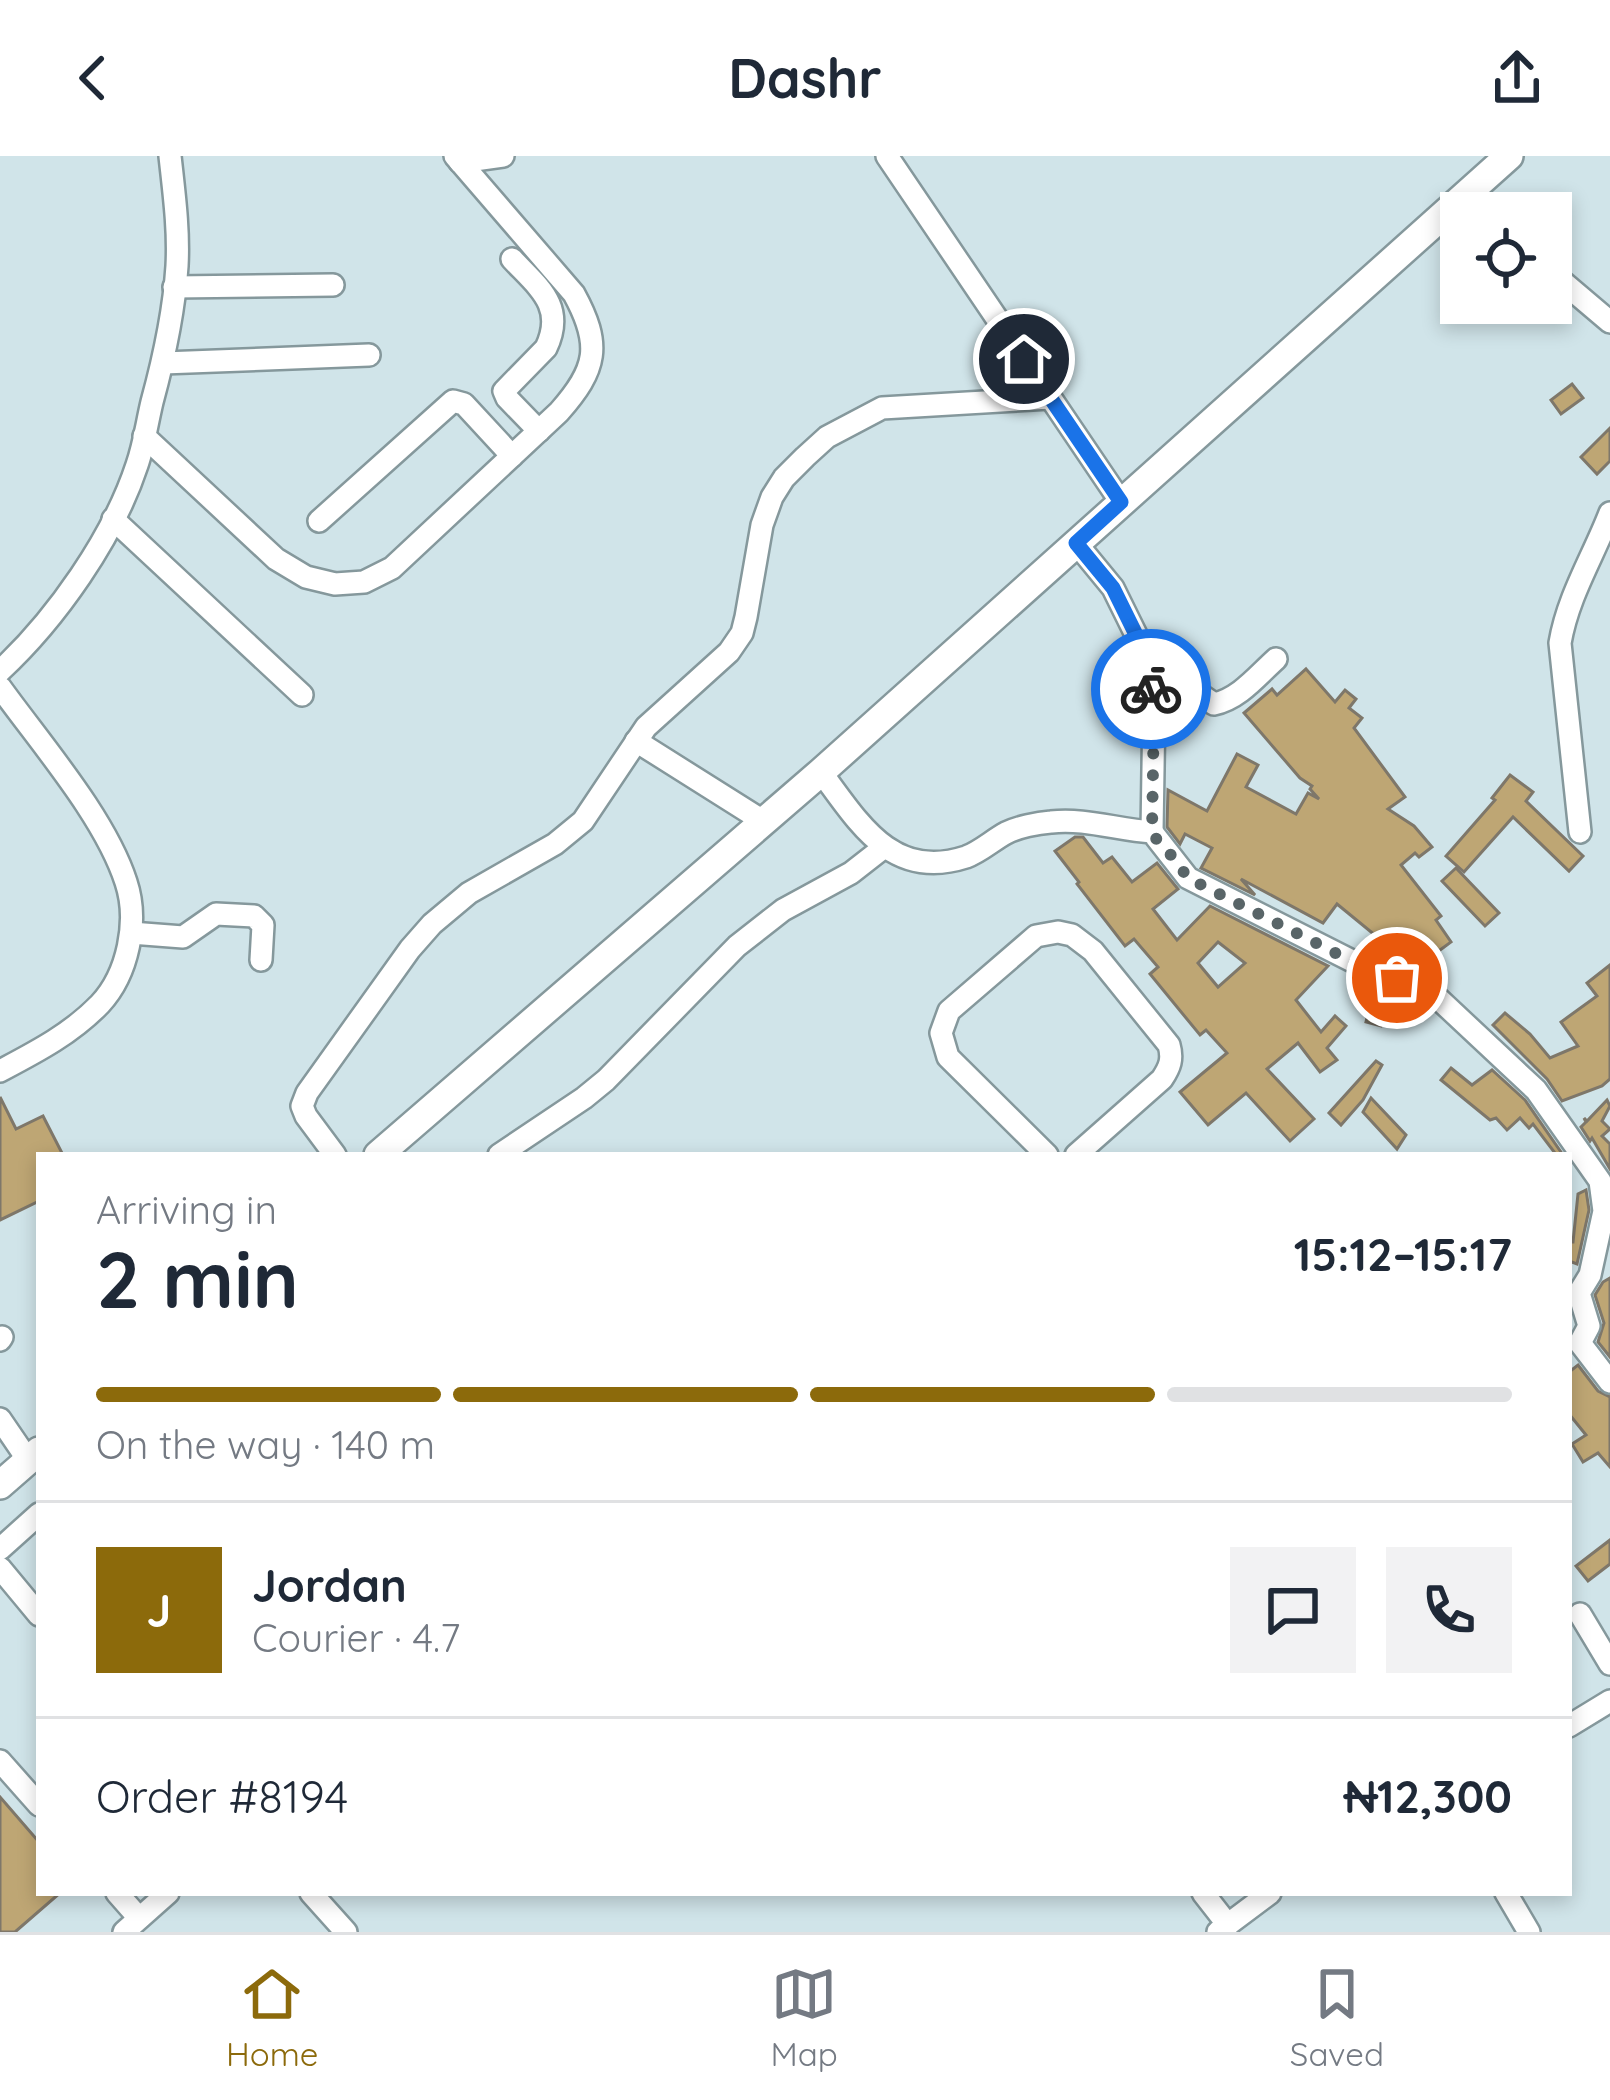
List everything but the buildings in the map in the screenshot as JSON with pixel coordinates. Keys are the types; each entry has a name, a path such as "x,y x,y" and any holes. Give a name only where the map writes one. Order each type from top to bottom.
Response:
{"main road":[{"path":"1483,192 1509,156"},
{"path":"381,1152 820,772 1121,502 1440,233"},
{"path":"0,1485 34,1456"}],"street":[{"path":"0,671 56,610 89,561 136,466 163,363 177,267 170,156"},
{"path":"457,159 503,156"},
{"path":"887,156 1121,502"},
{"path":"144,436 276,560 306,578 335,584 364,582 392,568 539,431 579,388 590,368 592,342 574,294 457,159"},
{"path":"512,259 552,306 546,348 504,391 539,431"},
{"path":"174,287 333,285"},
{"path":"1572,290 1610,322"},
{"path":"163,363 369,355"},
{"path":"333,1152 306,1116 302,1106 308,1093 410,949 448,909 555,844 583,821 662,711 729,652 742,633 762,525 784,478 827,437 881,407 1050,398"},
{"path":"319,521 453,401 464,404 512,456"},
{"path":"1580,832 1560,643 1573,595 1610,513"},
{"path":"113,519 302,695"},
{"path":"1076,543 1113,588 1148,659 1154,706 1152,832 1188,878 1367,969 1427,988 1536,1090 1600,1181 1604,1210 1589,1275 1579,1293 1589,1326 1580,1343 1610,1382"},
{"path":"1148,659 1214,704 1226,701 1276,659"},
{"path":"0,687 102,829 128,886 131,933 124,969 102,1002 62,1038 0,1071"},
{"path":"637,741 763,821"},
{"path":"820,772 883,848 923,864 968,856 1010,830 1052,821 1152,832"},
{"path":"503,1152 606,1080 766,922 851,873 883,848"},
{"path":"131,933 183,937 216,914 254,916 263,925 260,960"},
{"path":"1044,1152 947,1057 941,1033 950,1010 1036,936 1058,932 1072,934 1094,951 1169,1045 1172,1056 1162,1079 1079,1152"},
{"path":"0,1420 34,1456"},
{"path":"0,1549 36,1517"},
{"path":"0,1568 36,1611"},
{"path":"1580,1614 1610,1664"},
{"path":"1572,1724 1610,1701"},
{"path":"0,1761 36,1802"},
{"path":"118,1896 128,1928 165,1896"},
{"path":"313,1896 346,1932"},
{"path":"1205,1896 1223,1928 1266,1896"},
{"path":"1508,1896 1528,1932"}],"way so far":[{"path":"1151,689 1152,832 1188,878 1367,969 1397,978"}],"route":[{"path":"1024,359 1121,502 1076,543 1113,588 1148,659 1151,689"}]}
